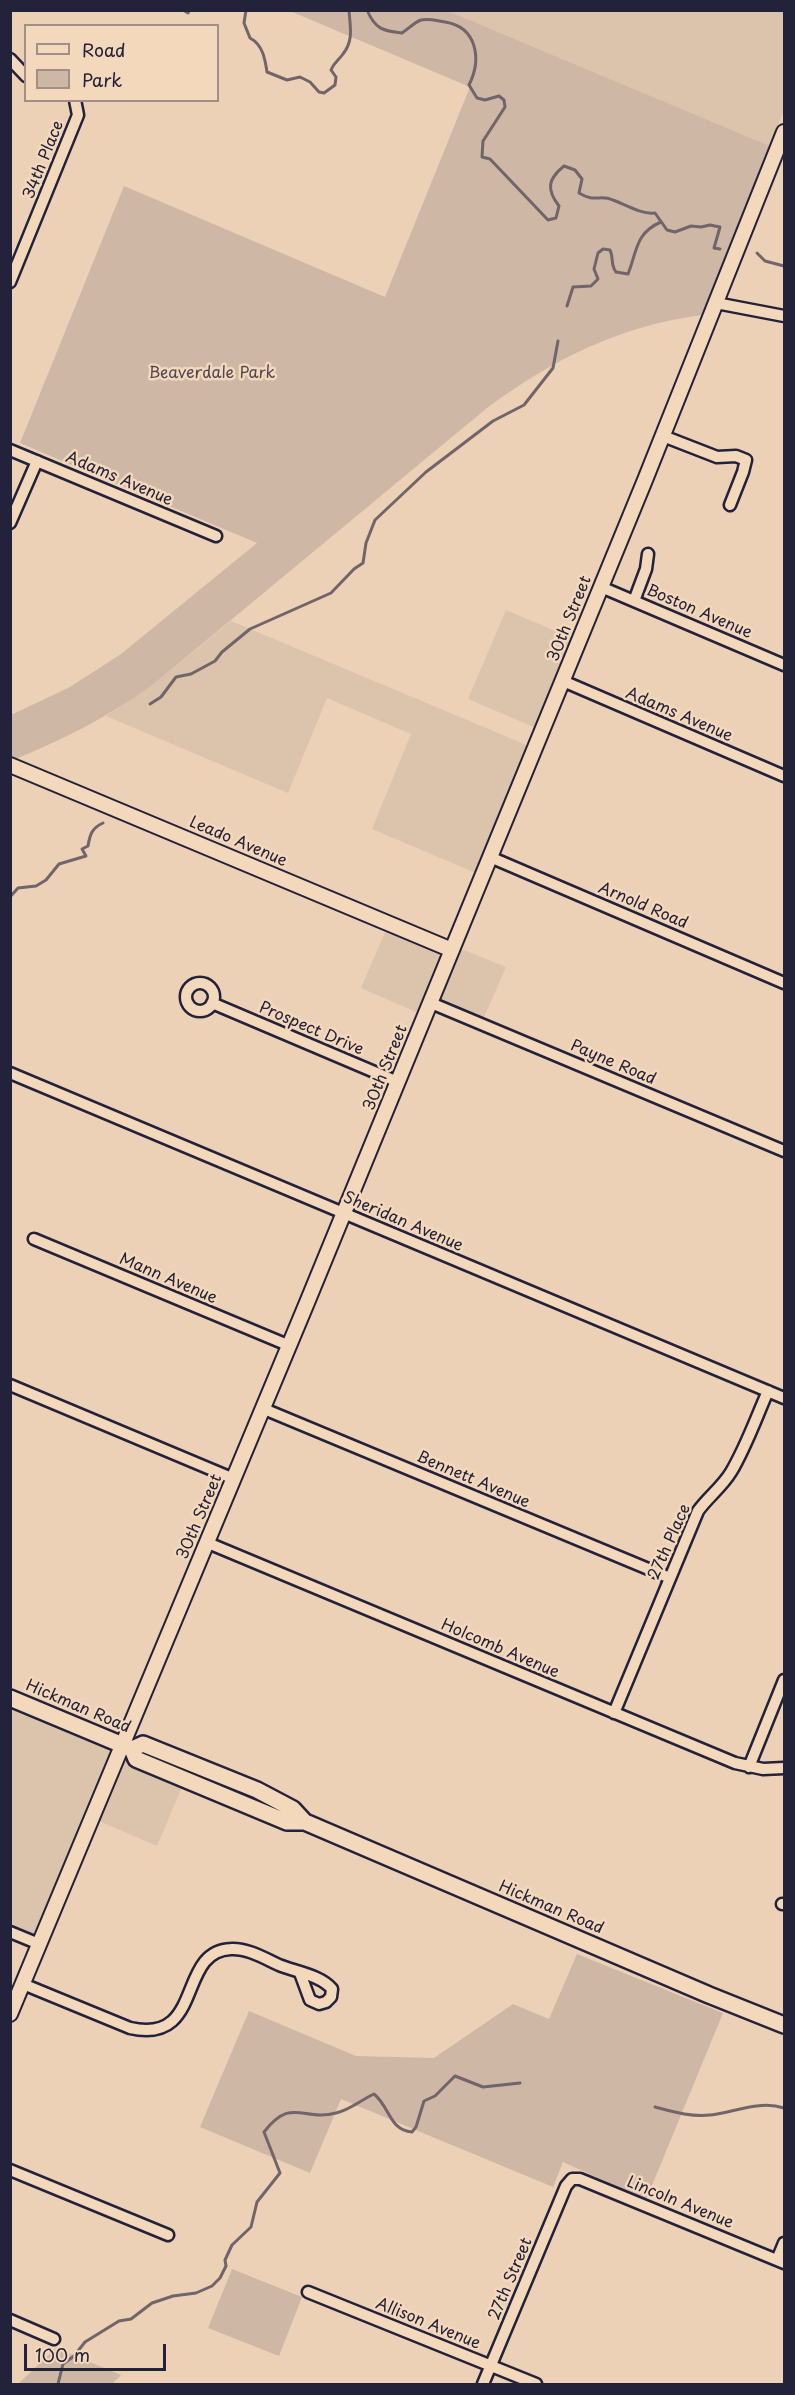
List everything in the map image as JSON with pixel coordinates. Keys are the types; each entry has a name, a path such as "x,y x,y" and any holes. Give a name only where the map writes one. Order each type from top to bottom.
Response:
{"main road":[{"name":"Hickman Road","path":"10,1698 127,1747 143,1744 232,1779 293,1809 305,1822 784,2025"}],"street":[{"path":"10,59 24,74"},
{"name":"34th Place","path":"10,282 78,115 75,102"},
{"name":"30th Street","path":"10,2014 127,1747 185,1592 264,1409 453,950 663,436 784,132"},
{"path":"716,303 784,316"},
{"path":"663,436 717,457 735,456 746,460 729,505"},
{"name":"Adams Avenue","path":"10,450 216,536"},
{"path":"10,524 37,461"},
{"path":"634,601 646,569 648,554"},
{"name":"Boston Avenue","path":"601,587 784,665"},
{"name":"Adams Avenue","path":"563,681 784,776"},
{"name":"Leado Avenue","path":"10,765 453,950"},
{"name":"Arnold Road","path":"490,857 784,983"},
{"name":"Prospect Drive","path":"212,1003 398,1082"},
{"name":"Payne Road","path":"431,1003 784,1151"},
{"name":"Sheridan Avenue","path":"10,1073 784,1398"},
{"name":"Mann Avenue","path":"34,1239 290,1346"},
{"path":"10,1385 234,1479"},
{"name":"27th Place","path":"614,1713 698,1511 731,1472 768,1392"},
{"name":"Bennett Avenue","path":"264,1409 670,1578"},
{"name":"Holcomb Avenue","path":"208,1543 703,1750 749,1767 784,1768"},
{"path":"749,1767 784,1680"},
{"path":"10,1932 39,1944"},
{"path":"23,1984 130,2028 143,2031 165,2027 174,2021 184,2005 200,1968 217,1952 229,1949 243,1950 300,1973"},
{"path":"10,2170 168,2235"},
{"name":"Lincoln Avenue","path":"566,2186 572,2179 580,2179 781,2261"},
{"name":"27th Street","path":"483,2385 566,2186"},
{"path":"781,2261 784,2242"},
{"name":"Allison Avenue","path":"309,2292 536,2385"},
{"path":"10,2320 54,2339"}],"shaded area":[{"path":"448,11 784,11 784,110 770,146"},
{"path":"506,610 579,641 483,876 372,829 411,734 327,698 288,793 106,716 150,687 231,621 529,746 536,728 468,699"},
{"path":"389,923 506,967 481,1024 431,1003 425,1016 361,988"},
{"path":"10,1698 188,1773 157,1846 92,1818 39,1944 11,1932"}],"green space":[{"name":"Beaverdale Park","path":"290,11 448,11 770,146 702,315 644,327 588,347 511,391 487,408 150,687 117,709 82,728 11,761 11,715 70,687 121,654 257,543 20,443 124,186 385,297 470,87"},
{"path":"577,1954 723,2013 646,2200 563,2162 553,2187 341,2099 310,2173 200,2127 249,2011 356,2056 434,2058 513,2004 549,2019"},
{"path":"232,2269 302,2297 279,2356 208,2328"},
{"path":"56,2348 121,2375 112,2384 18,2384"}],"waterway":[{"path":"183,10 188,13 190,10"},
{"path":"246,10 244,23 250,38 258,44 263,53 267,72 287,80 300,77 310,82 319,92 324,93 335,85 336,77 331,70 349,44 349,10"},
{"path":"367,10 380,28 390,31 402,33 419,21 427,19 456,25 464,30 470,37 476,55 469,85 477,98 485,100 499,96 504,100 505,107 483,141 482,157 490,159 548,220 556,218 559,206 552,194 552,180 564,166 575,170 582,179 579,193 589,197 608,198 639,211 655,213 667,230 675,232 691,226 720,227 714,248 720,249"},
{"path":"567,306 573,287 591,286 598,279 594,269 598,253 603,249 610,250 616,272 628,274 642,237 652,226 661,222"},
{"path":"757,253 765,261 784,266"},
{"path":"150,704 161,697 176,677 191,674 215,661 222,652 250,629 331,593 363,563 366,543 375,520 426,472 493,421 524,405 553,368 558,341"},
{"path":"10,897 18,888 36,886 46,880 59,864 86,856 82,849 88,846 94,829 103,823"},
{"path":"58,2384 63,2364 74,2356 85,2342 119,2321 131,2319 152,2303 173,2296 196,2293 212,2286 220,2278 232,2245 251,2227 257,2202 280,2173 264,2132 282,2115 298,2112 315,2115 341,2112 374,2094 394,2123 412,2132 416,2127 424,2101 435,2096 455,2076 483,2087 520,2083"},
{"path":"655,2107 696,2115 719,2114 766,2105 784,2108"}]}
